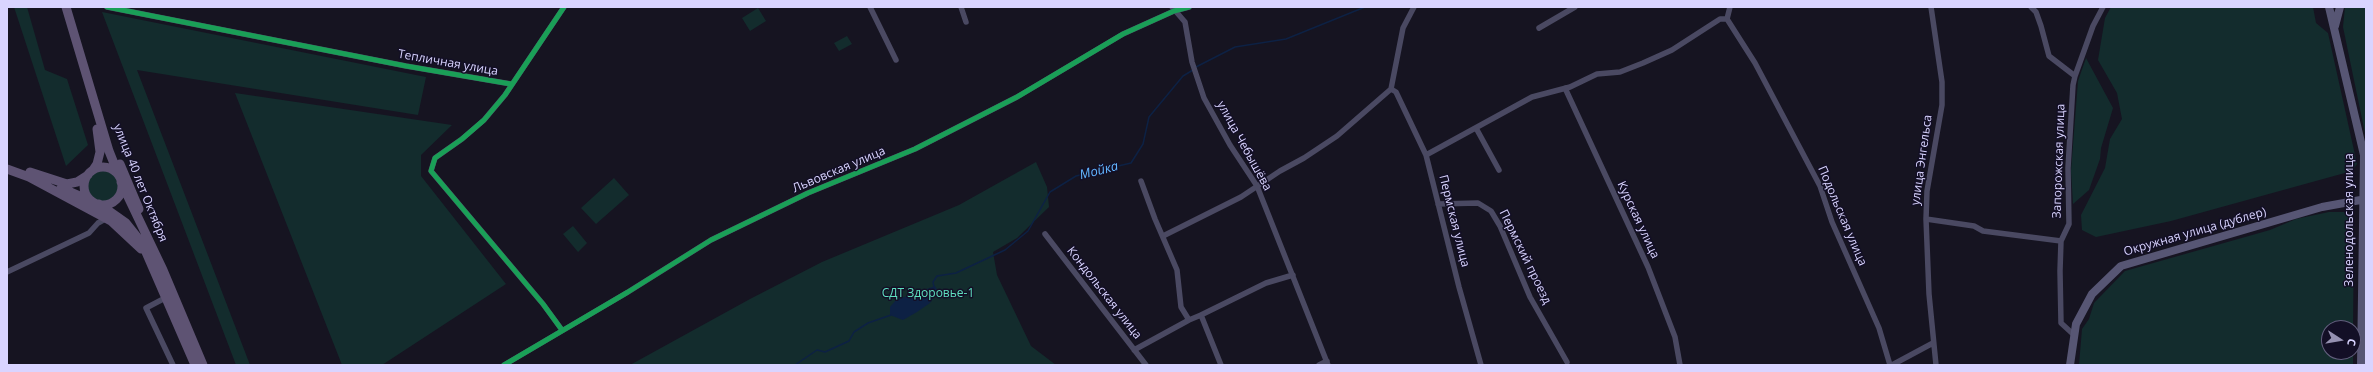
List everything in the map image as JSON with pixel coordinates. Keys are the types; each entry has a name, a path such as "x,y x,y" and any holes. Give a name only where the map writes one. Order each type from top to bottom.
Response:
{"main road":[{"name":"улица 40 лет Октября","path":"60,7 97,127 100,152 97,164 90,173 85,188 87,194 96,203 120,218 135,232 153,257"},
{"name":"улица 40 лет Октября","path":"66,7 101,120 109,151 170,296 203,365"},
{"name":"улица 40 лет Октября","path":"101,120 131,188 162,286 170,296"},
{"name":"улица 40 лет Октября","path":"7,163 67,184 77,182 90,173 105,167 112,169 120,179 121,192 115,200 109,203 96,203"},
{"path":"7,169 96,203"},
{"path":"29,177 73,200 129,236 153,257"},
{"path":"170,296 171,307 195,365"}],"street":[{"name":"Тепличная улица","path":"107,7 413,68 511,84 484,120 462,139 435,158 431,171 562,330"},
{"path":"511,84 564,7"},
{"path":"870,7 896,60"},
{"path":"961,7 966,22"},
{"name":"Львовская улица","path":"504,365 628,292 711,240 808,193 940,137 1017,97 1123,34 1173,9 1189,7"},
{"path":"1163,236 1241,197 1337,136 1391,89 1403,28 1414,7"},
{"path":"1539,28 1575,7"},
{"path":"1426,155 1532,97 1565,88 1590,76 1620,72 1672,50 1720,19 1727,19 1730,7"},
{"name":"улица Энгельса","path":"1931,7 1942,82 1942,105 1927,192 1926,218 1933,343 1936,365"},
{"path":"2031,7 2036,12 2049,56 2075,76"},
{"name":"Запорожская улица","path":"2061,241 2068,224 2068,168 2073,85 2093,26 2103,7"},
{"name":"Зеленодольская улица","path":"2329,7 2364,155 2361,365"},
{"path":"2335,29 2340,7"},
{"name":"улица Чебышёва","path":"1173,9 1179,13 1185,22 1192,62 1208,105 1243,166 1257,186 1327,363"},
{"name":"Подольская улица","path":"1727,19 1756,63 1820,186 1832,222 1879,328 1891,365 1933,343"},
{"name":"Курская улица","path":"1565,88 1648,268 1675,337 1680,365"},
{"name":"Пермская улица","path":"1391,89 1396,92 1426,155 1481,365"},
{"path":"1476,128 1499,170"},
{"path":"1141,181 1177,270 1182,307 1189,320"},
{"name":"Окружная улица (дублер)","path":"2070,365 2073,334 2076,324 2092,294 2121,266 2322,208 2364,199"},
{"path":"7,272 89,233 101,219 96,203"},
{"name":"Пермский проезд","path":"1438,204 1478,203 1491,211 1500,226 1530,297 1567,362"},
{"path":"1926,218 1974,226 1983,231 2061,241 2061,323 2073,334"},
{"name":"Кондольская улица","path":"1045,234 1146,365"},
{"path":"1134,350 1189,320 1266,282 1293,275"},
{"path":"152,305 159,298 162,286"},
{"path":"170,296 146,308 173,365"},
{"path":"152,305 171,307"},
{"path":"1201,315 1221,365"},
{"path":"1319,365 1327,363"}],"green space":[{"path":"14,7 27,7 45,70 67,79 88,145 66,166"},
{"path":"2111,7 2313,7 2316,23 2328,33 2357,164 2352,171 2171,221 2096,237 2082,230 2081,215 2105,168 2110,139 2122,119 2117,93 2098,60 2105,18"},
{"path":"2345,7 2366,7 2366,138 2343,27"},
{"path":"758,8 766,21 750,31 742,18"},
{"path":"102,12 426,77 418,115 137,70 250,365 236,365"},
{"path":"847,36 852,44 839,51 834,43"},
{"path":"2086,58 2113,108 2101,148 2100,159 2089,190 2073,204 2071,171 2078,81"},
{"path":"235,93 452,125 421,155 421,176 506,284 382,365 342,365"},
{"name":"СДТ Здоровье-1","path":"1036,162 1047,187 1049,207 1017,238 993,252 997,275 1031,346 1056,365 630,365 750,299 822,262 959,205"},
{"path":"103,170 112,173 116,177 119,186 116,195 112,199 103,202 94,199 90,195 87,186 90,177 94,173"},
{"path":"614,178 629,195 596,224 581,208"},
{"path":"2329,212 2344,212 2354,218 2353,320 2321,320 2321,360 2353,360 2353,365 2079,365 2082,329 2089,319 2094,303 2125,271 2270,230 2296,219"},
{"path":"573,226 587,243 578,252 563,234"}],"water":[{"path":"935,286 938,291 930,303 917,312 903,320 890,315 890,307 896,300"}],"waterway":[{"name":"Мойка","path":"1196,67 1235,47 1286,39 1365,7"},
{"name":"Мойка","path":"934,287 933,282 937,276 956,273 1005,250 1028,231 1050,192 1076,176 1131,163 1143,144 1149,117 1183,76 1193,70"},
{"name":"Мойка","path":"795,365 817,350 825,352 849,341 854,332 868,323 891,315"}],"cycle path":[{"path":"107,7 406,66 511,84"},
{"path":"562,330 543,304 431,171 435,158 462,139 484,120 505,95 564,7"},
{"path":"504,365 628,292 711,240 808,193 915,149 1017,97 1123,34 1174,11 1189,7"}]}
